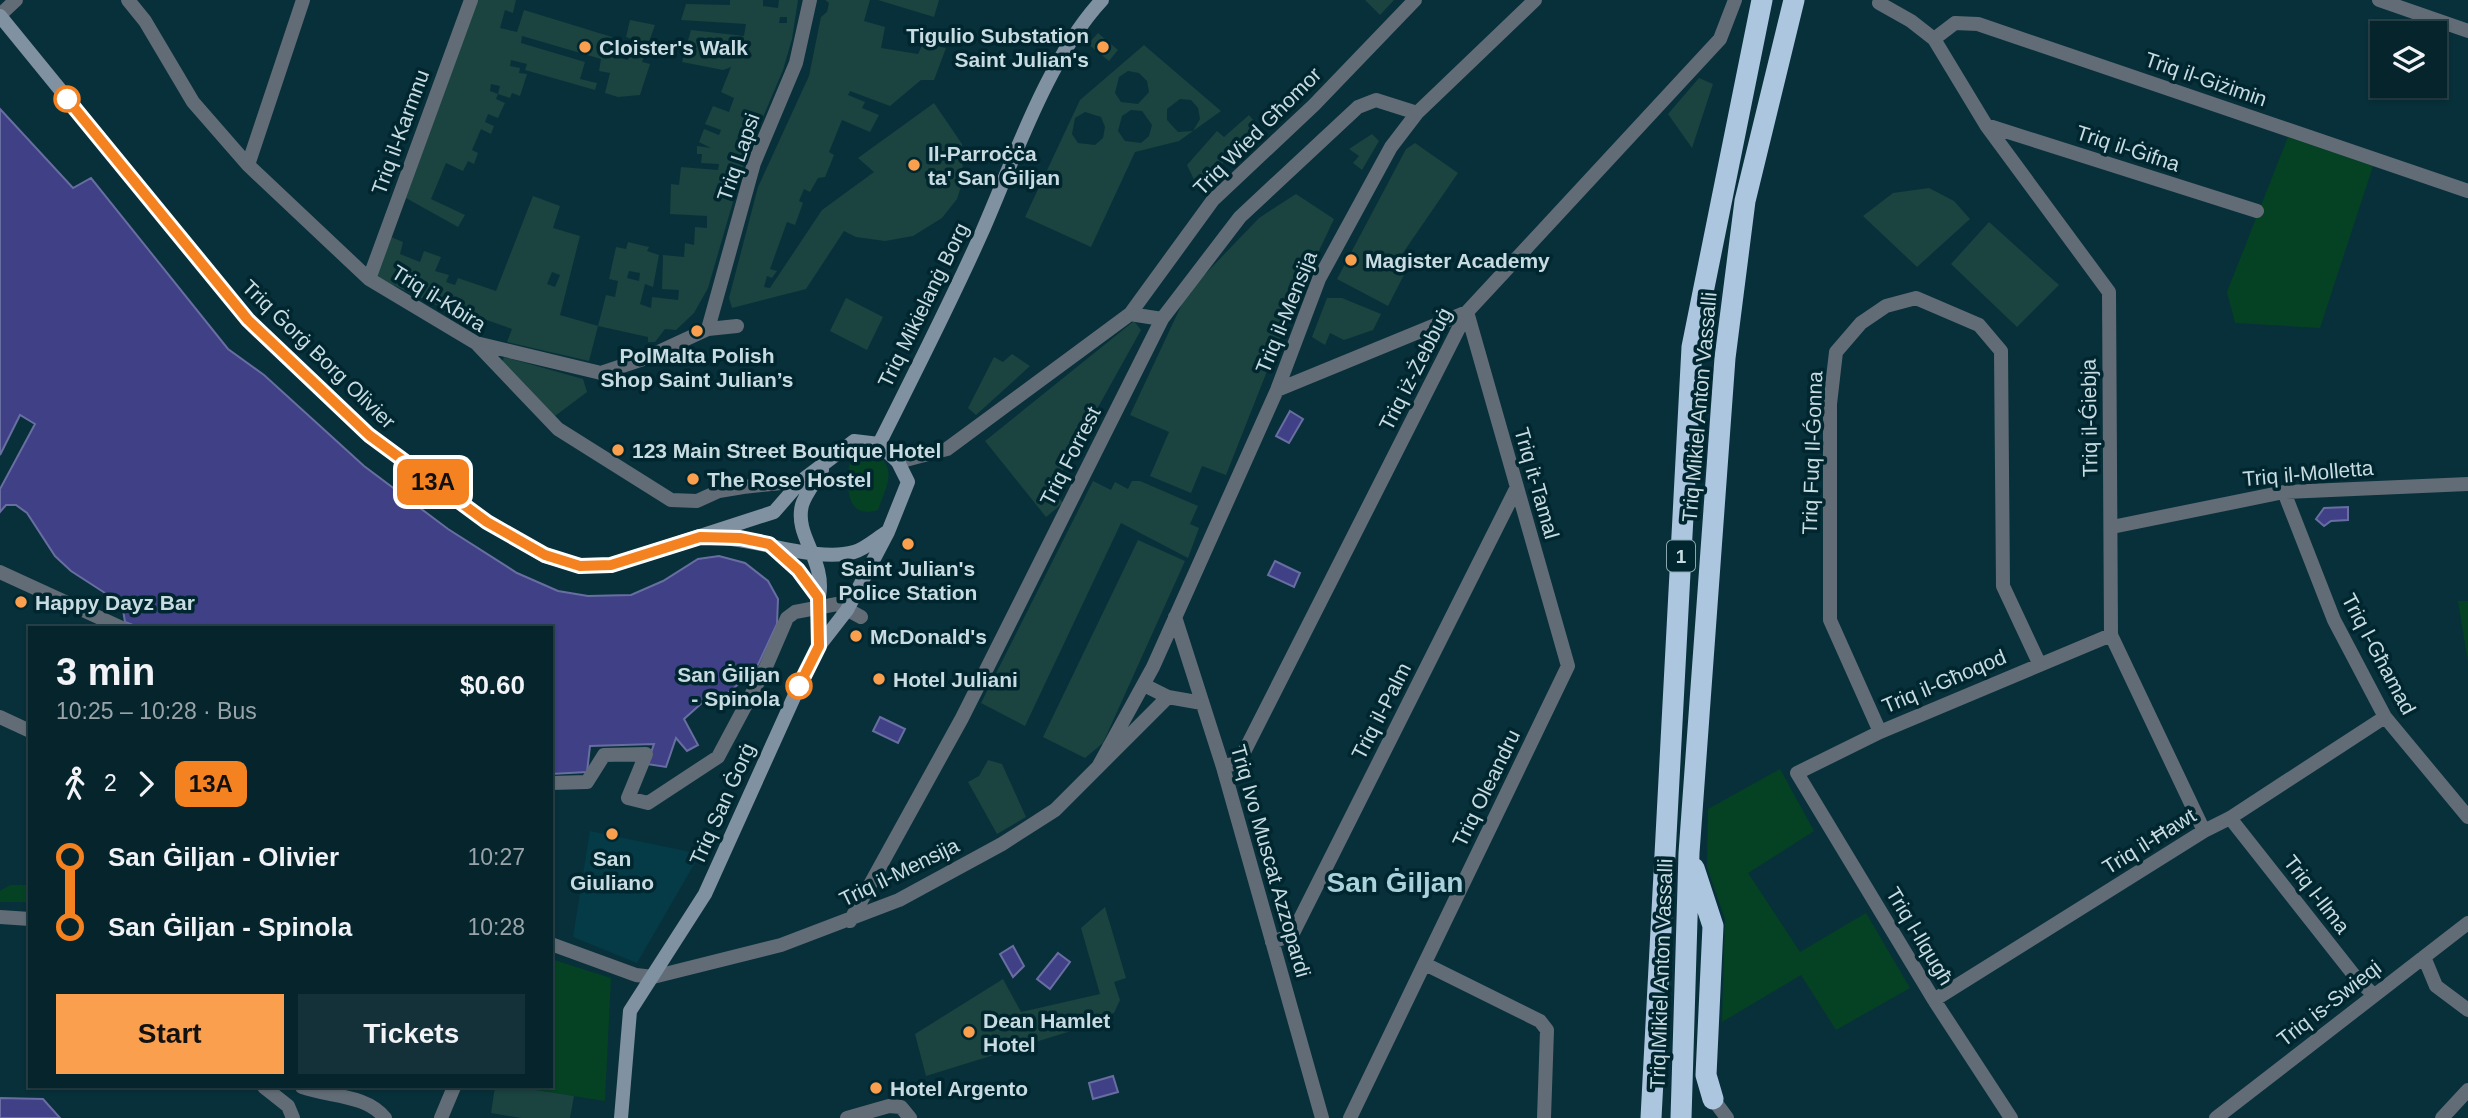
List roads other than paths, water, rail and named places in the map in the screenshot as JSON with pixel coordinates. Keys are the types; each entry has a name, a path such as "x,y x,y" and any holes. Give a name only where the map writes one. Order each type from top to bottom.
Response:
{"highway":[{"name":"Triq Mikiel Anton Vassalli","path":"1651,1118 1692,347 1762,0"},
{"name":"Triq Mikiel Anton Vassalli","path":"1681,1118 1689,853 1725,358 1745,201 1794,0"},
{"path":"1689,853 1713,926 1706,1075 1713,1099"}],"main road":[{"name":"Triq Mikielanġ Borg","path":"879,444 958,285 1037,108 1080,23 1101,0"},
{"name":"Triq Ġorġ Borg Olivier","path":"0,16 248,320 369,435 487,522 545,555 580,566 611,565 700,537"},
{"path":"700,537 774,512 801,481 855,442 879,444 898,462"},
{"name":"Triq San Ġorġ","path":"621,1118 630,1011 705,894 819,646 854,613 908,482 898,462"},
{"path":"819,646 822,579 815,555 803,534 802,505 824,466"},
{"path":"700,537 740,538 815,555 855,552 888,532"},
{"path":"769,544 798,570 819,602"}],"street":[{"path":"0,16 16,0"},
{"name":"Triq il-Kbira","path":"128,0 145,21 193,102 247,165 369,279 476,343 558,429 670,500 697,501 719,491 801,481"},
{"path":"247,165 303,0"},
{"name":"Triq il-Karmnu","path":"369,279 471,0"},
{"name":"Triq Lapsi","path":"708,329 754,163 796,63 810,0"},
{"name":"Triq Wied Għomor","path":"898,462 947,449 1130,314 1213,200 1314,105 1416,0"},
{"name":"Triq iż-Żebbuġ","path":"1223,767 1239,762 1467,312 1720,39 1735,0"},
{"path":"2379,0 2468,31"},
{"name":"Triq il-Mensija","path":"1098,767 1144,685 1278,390 1319,279 1391,147 1416,113 1529,2"},
{"path":"1879,4 1911,21 1934,39"},
{"name":"Triq il-Giżimin","path":"1934,39 1955,23 1978,24 2468,191"},
{"name":"Triq il-Ǵiebja","path":"1934,39 1986,125 2109,292 2111,635 2204,831"},
{"name":"Triq Forrest","path":"850,921 962,718 1162,318 1240,217 1358,107 1376,100 1416,113"},
{"name":"Triq il-Ġifna","path":"1986,125 2257,211"},
{"name":"Triq Fuq Il-Ǵonna","path":"1880,732 1830,620 1830,404 1836,352 1861,323 1886,306 1916,298 1979,325 2001,351 2003,586 2039,663"},
{"path":"1278,390 1467,312"},
{"name":"Triq it-Tamal","path":"1467,312 1568,666"},
{"path":"1130,314 1162,318"},
{"path":"476,343 601,373 643,359 708,329 737,326"},
{"name":"Triq il-Molletta","path":"2112,527 2284,492 2468,484"},
{"name":"Triq il-Palm","path":"1272,942 1292,935 1517,487"},
{"name":"Triq l-Għamad","path":"2284,492 2334,620 2385,717 2468,817"},
{"path":"0,572 118,626"},
{"path":"553,783 587,782 604,755 646,754 628,798 648,803 689,779 718,757 765,669 787,618 819,602 837,604 854,613"},
{"name":"Triq Ivo Muscat Azzopardi","path":"1175,617 1223,767 1322,1118"},
{"name":"Triq il-Għoqod","path":"1797,773 1880,732 2111,635"},
{"name":"Triq Oleandru","path":"1350,1118 1568,666"},
{"path":"1144,685 1168,697 1202,703"},
{"name":"Triq il-Mensija","path":"653,977 782,945 900,900 1002,844 1055,810 1168,697"},
{"path":"0,717 28,730"},
{"name":"Triq il-Ħawt","path":"1934,1000 2204,831 2230,818 2385,717"},
{"name":"Triq l-Ilqugħ","path":"1797,773 1934,1000 2011,1118"},
{"name":"Triq l-Ilma","path":"2230,818 2357,979 2374,995"},
{"path":"0,917 28,919"},
{"name":"Triq is-Swieqi","path":"2216,1118 2468,923"},
{"path":"553,945 636,975 653,977"},
{"path":"2424,957 2436,986 2468,1010"},
{"path":"1425,964 1540,1021 1546,1030 1544,1118"},
{"path":"265,1088 288,1106 293,1118"},
{"path":"306,1088 358,1100 378,1108 385,1118"},
{"path":"441,1118 454,1088"},
{"path":"2442,1118 2468,1090"},
{"path":"1713,1099 1727,1118"},
{"path":"847,1118 889,1106 901,1107 910,1118"}],"place":[{"name":"Cloister's Walk","path":"585,47"},
{"name":"Tigulio Substation Saint Julian's","path":"1103,47"},
{"name":"Il-Parroċċa ta' San Ġiljan","path":"914,165"},
{"name":"Magister Academy","path":"1351,260"},
{"name":"PolMalta Polish Shop Saint Julian’s","path":"697,331"},
{"name":"123 Main Street Boutique Hotel","path":"618,450"},
{"name":"The Rose Hostel","path":"693,479"},
{"name":"Saint Julian's Police Station","path":"908,544"},
{"name":"Happy Dayz Bar","path":"21,602"},
{"name":"McDonald's","path":"856,636"},
{"name":"Hotel Juliani","path":"879,679"},
{"name":"San Ġiljan - Spinola","path":"799,686"},
{"name":"San Giuliano","path":"612,834"},
{"name":"Dean Hamlet Hotel","path":"969,1032"},
{"name":"Hotel Argento","path":"876,1088"}],"district":[{"name":"San Ġiljan","path":"1395,882"}]}
